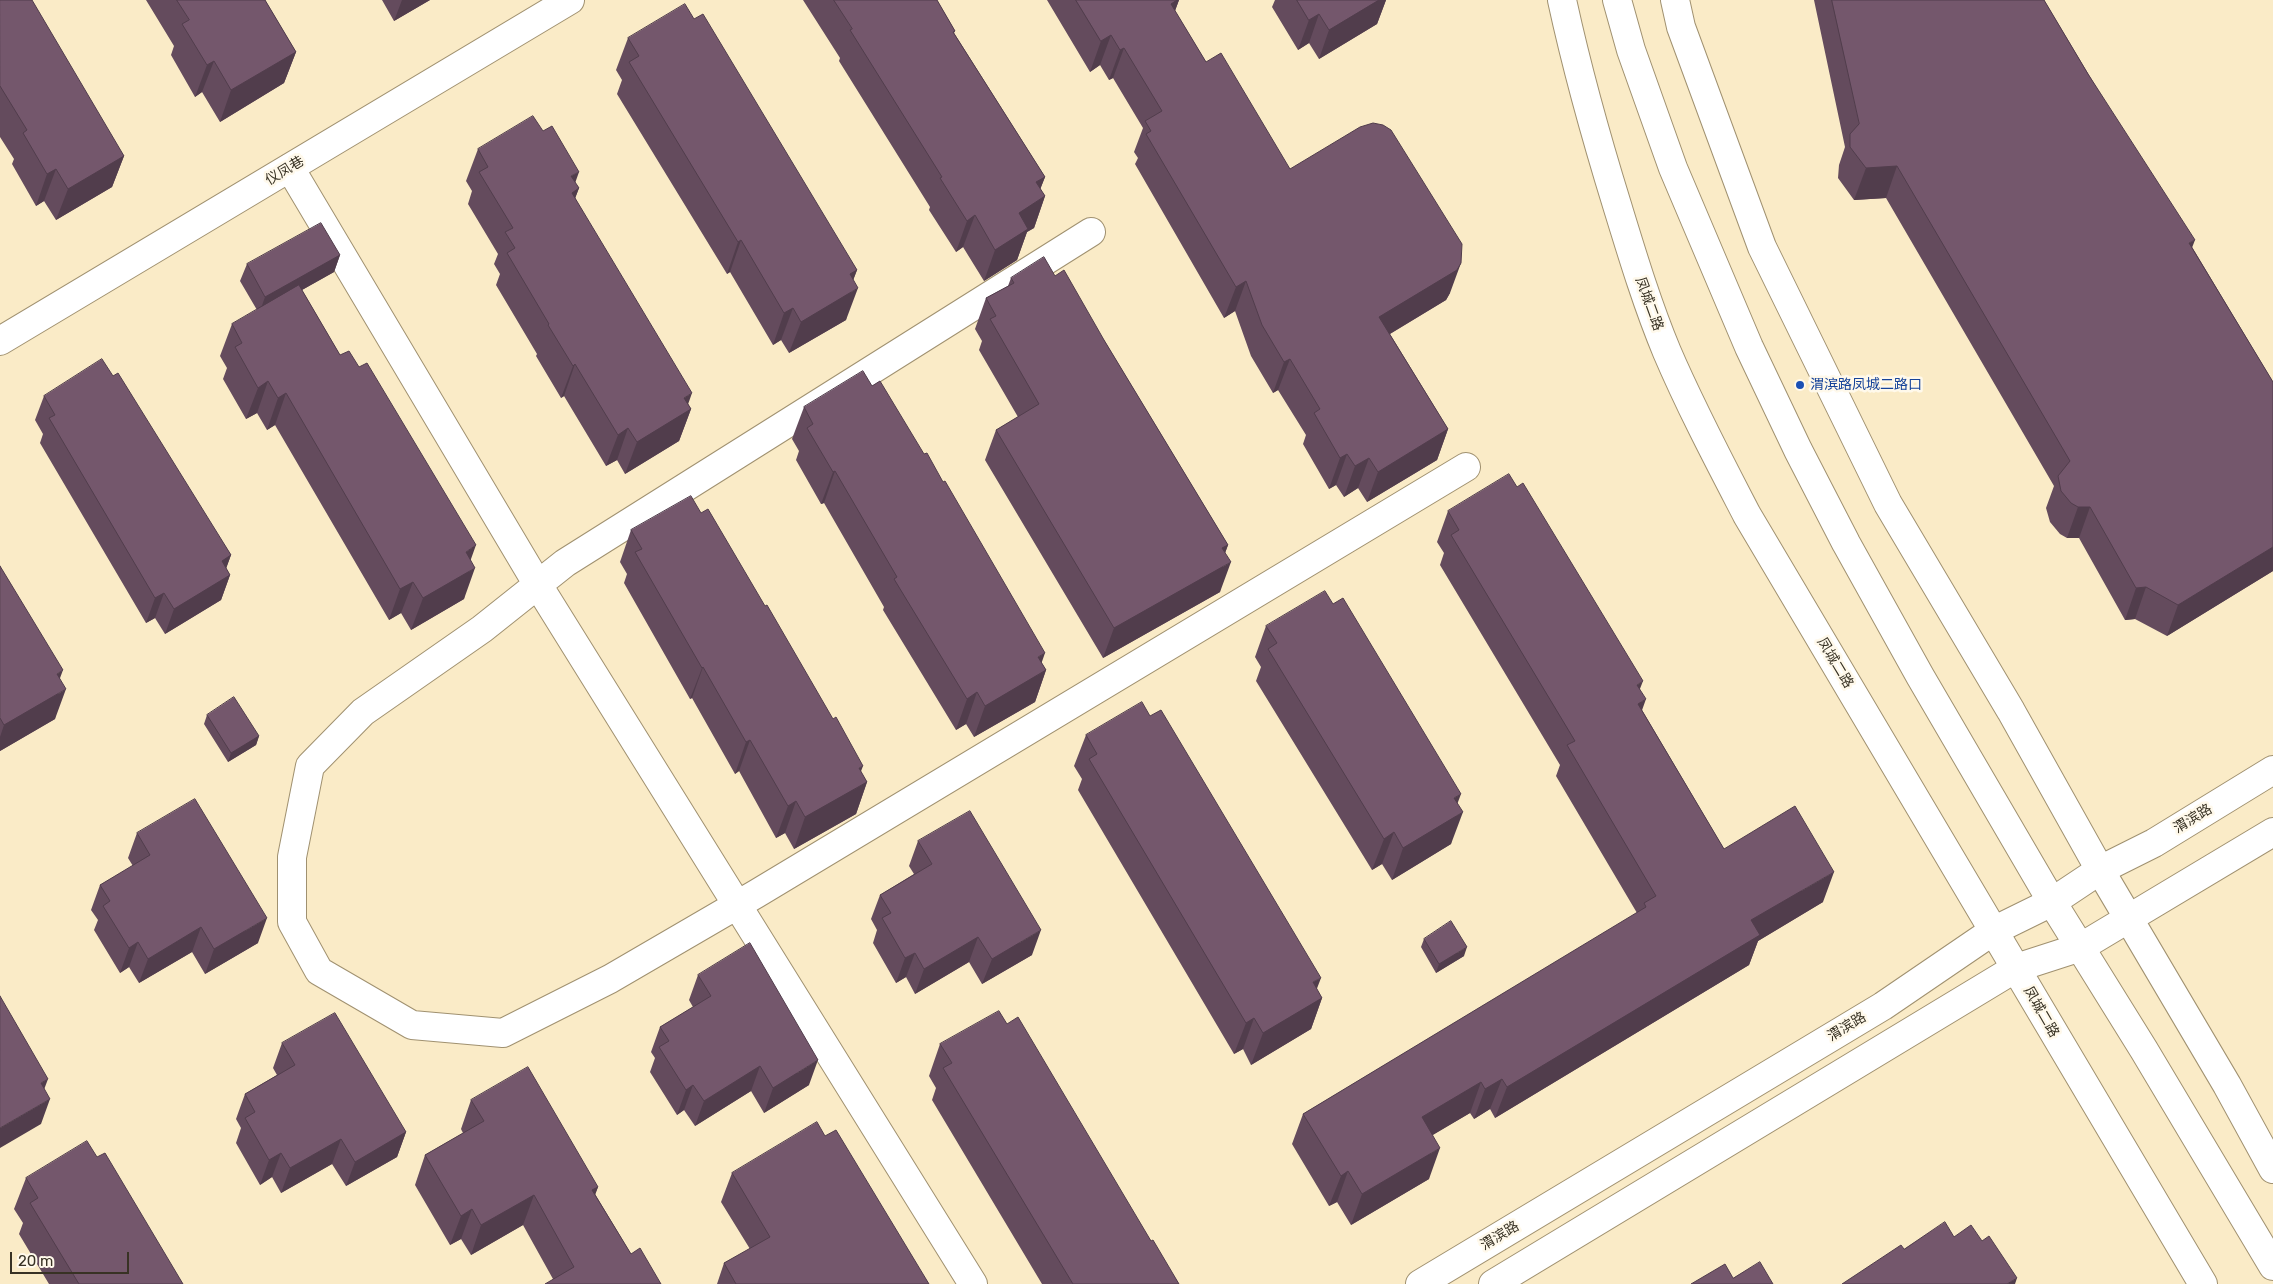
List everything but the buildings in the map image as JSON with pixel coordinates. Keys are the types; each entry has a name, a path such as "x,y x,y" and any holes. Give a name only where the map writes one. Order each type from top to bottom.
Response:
{"street":[{"name":"仪凤巷","path":"0,341 570,0"},
{"name":"凤城二路","path":"1562,0 1572,46 1598,140 1639,278 1667,351 1703,431 1747,515 2203,1284"},
{"path":"1617,0 1631,50 1673,168 1749,348 1846,543 1920,676 2052,902 2273,1266"},
{"path":"1675,0 1681,27 1762,247 1888,504 2011,711 2100,870 2227,1085 2273,1169"},
{"path":"290,168 538,585 973,1284"},
{"path":"1091,232 565,563 482,629 363,712 310,766 292,857 292,922 319,971 412,1025 503,1034 610,979 738,904 1466,467"},
{"name":"渭滨路","path":"1420,1284 1883,1006 1993,931 2052,902 2100,870 2154,843 2273,770"},
{"path":"1494,1284 2016,968 2081,947 2129,920 2273,832"}],"place":[{"name":"渭滨路凤城二路口","path":"1800,385"}]}
